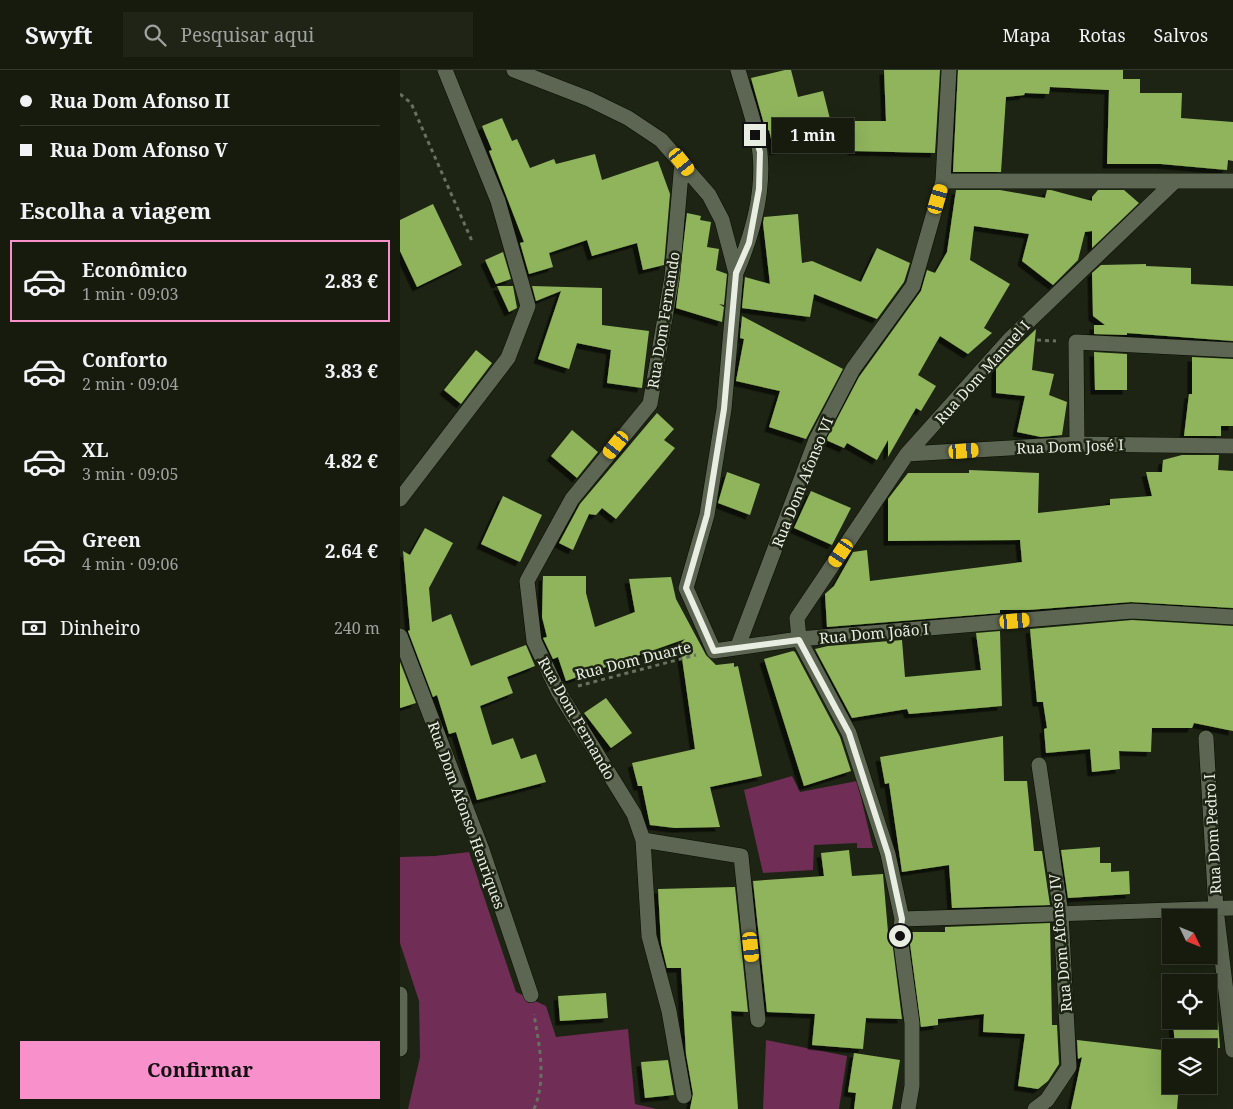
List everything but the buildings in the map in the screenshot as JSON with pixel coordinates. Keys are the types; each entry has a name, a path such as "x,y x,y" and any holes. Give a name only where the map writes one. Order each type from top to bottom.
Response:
{"street":[{"path":"400,500 508,358 528,306 498,201 444,70"},
{"path":"514,70 589,99 628,118 661,140 709,195 722,220 736,273"},
{"path":"714,651 686,588 707,515 724,409 736,273 749,243 759,189 760,152 738,70"},
{"name":"Rua Dom Afonso VI","path":"738,646 816,440 853,369 913,286 943,181 949,70"},
{"name":"Rua Dom Fernando","path":"682,162 672,277 650,404 572,499 527,582 534,641 558,691 634,814 643,840 649,936 670,1012 684,1096"},
{"name":"Rua Dom Manuel I","path":"799,640 796,618 907,454 1010,338 1174,180"},
{"path":"943,181 1233,181"},
{"path":"1077,444 1076,342 1233,350"},
{"name":"Rua Dom José I","path":"907,454 1077,444 1233,446"},
{"name":"Rua Dom João I","path":"714,651 738,646 799,640 1132,611 1233,617"},
{"name":"Rua Dom Afonso Henriques","path":"400,636 482,850 531,995"},
{"path":"799,640 849,733 888,854 902,919 900,936 912,1024 912,1086 908,1109"},
{"name":"Rua Dom Pedro I","path":"1206,738 1216,909"},
{"name":"Rua Dom Afonso IV","path":"1035,1109 1047,1100 1069,1067 1061,914 1039,765"},
{"path":"643,840 742,856 758,1020"},
{"path":"1216,909 1233,908"},
{"path":"902,919 1162,911"},
{"name":"Rua Dom Pedro I","path":"1218,927 1232,1050"},
{"path":"400,994 400,1049"}],"path":[{"path":"400,94 411,103 472,241"},
{"path":"1010,338 1076,342"},
{"name":"Rua Dom Duarte","path":"558,691 714,651"},
{"path":"531,995 542,1064 538,1100 534,1109"}],"shaded area":[{"path":"792,776 800,792 857,781 873,848 857,848 857,843 814,845 813,870 763,873 744,790"},
{"path":"469,852 516,992 546,1006 556,1037 628,1029 635,1104 657,1109 408,1109 420,1057 419,1001 400,943 400,857 435,856"},
{"path":"766,1040 847,1056 839,1109 763,1109"}],"route":[{"path":"755,135 760,152 759,189 749,243 736,273 724,409 707,515 686,588 714,651 738,646 799,640 849,733 888,854 902,919 900,936"}]}
